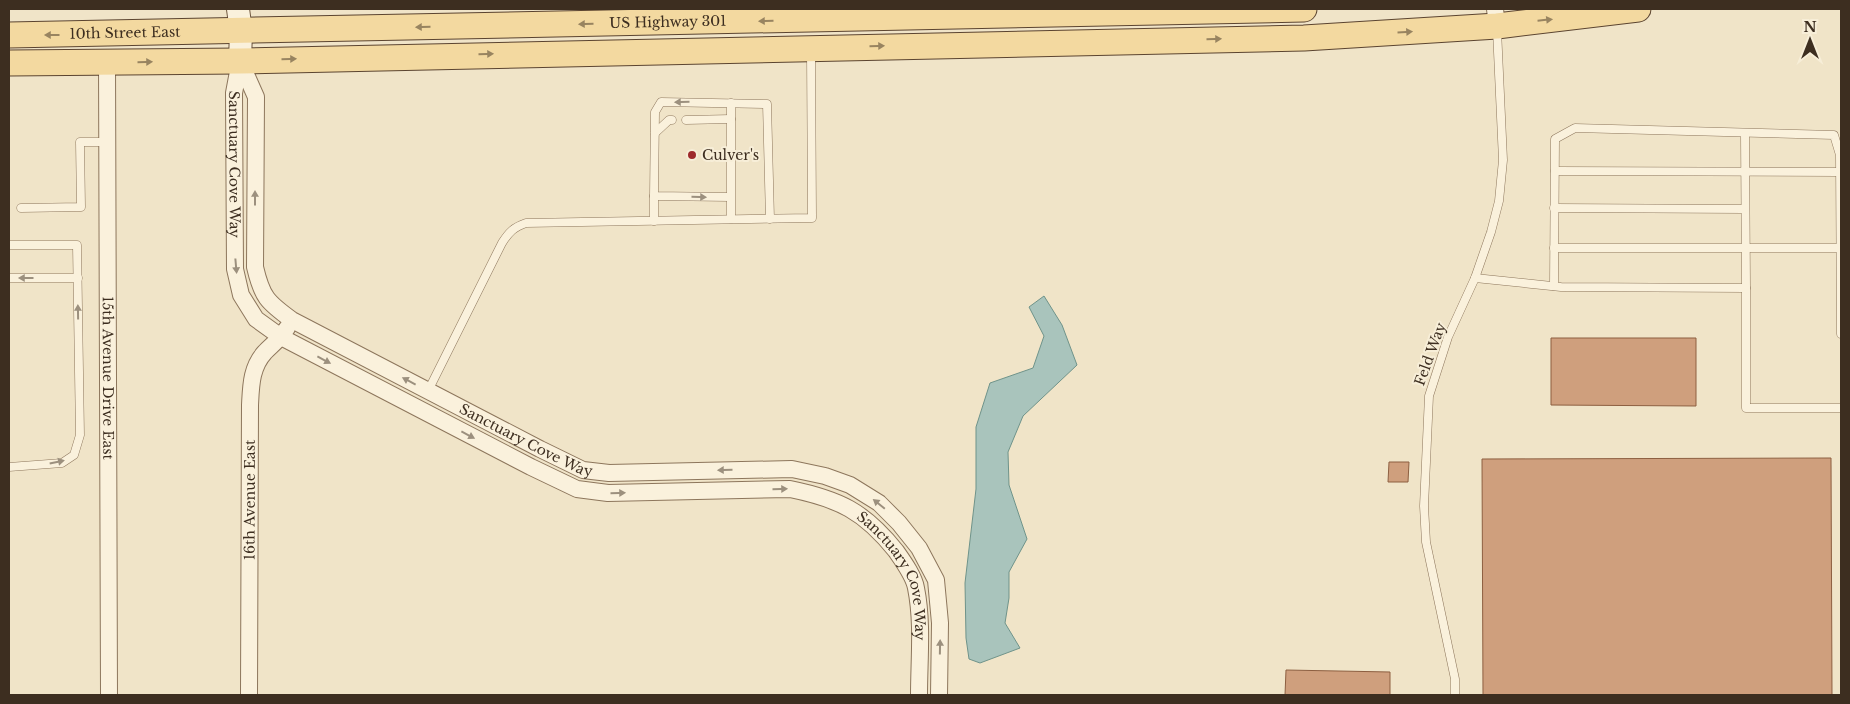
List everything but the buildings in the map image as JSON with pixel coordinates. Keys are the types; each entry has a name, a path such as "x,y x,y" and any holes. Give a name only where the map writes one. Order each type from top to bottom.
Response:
{"main road":[{"name":"US Highway 301","path":"239,20 525,21 821,14 958,16 1304,9"},
{"path":"711,50 1304,38 1389,34 1496,17 1638,9"},
{"path":"1047,42 1127,27 1194,25 1207,22 1218,10"},
{"path":"711,50 808,30 821,14"},
{"path":"810,48 829,36 852,30 940,27 958,16"},
{"name":"10th Street East","path":"9,35 239,20"},
{"name":"10th Street East","path":"9,63 711,50"}],"street":[{"path":"239,20 240,60"},
{"name":"Sanctuary Cove Way","path":"240,60 256,97 255,267 260,288 271,305 292,320 583,470 609,473 792,469 825,476 850,485 879,503 899,523 914,542 936,580 940,624 939,695"},
{"name":"Sanctuary Cove Way","path":"240,60 234,93 235,269 241,295 256,319 281,337 577,489 608,493 790,489 819,495 841,504 866,519 884,536 902,560 916,586 920,624 919,695"},
{"name":"15th Avenue Drive East","path":"106,62 109,695"},
{"name":"16th Avenue East","path":"249,695 250,416 252,375 263,354 281,337 292,320"}],"lane":[{"name":"Feld Way","path":"1455,695 1455,679 1426,542 1424,506 1428,396 1448,337 1475,278 1499,201 1503,160 1496,17"},
{"path":"428,391 509,232 517,226 526,223 812,218 810,48"},
{"path":"654,221 655,112 661,102 767,104 770,219"},
{"path":"731,103 731,219"},
{"path":"686,120 731,119"},
{"path":"655,133 669,120 672,120"},
{"path":"1554,286 1555,139 1575,128 1834,135 1840,155 1841,334"},
{"path":"1745,134 1746,408 1841,408"},
{"path":"21,208 81,207 80,142 106,142"},
{"path":"1555,171 1840,172"},
{"path":"654,196 730,197"},
{"path":"1554,208 1745,209"},
{"path":"9,245 77,245 80,435 74,455 62,463 9,466"},
{"path":"1554,248 1841,248"},
{"path":"9,278 78,278"},
{"path":"1475,278 1554,286 1746,288"}],"water":[{"path":"1044,296 1062,325 1077,365 1023,416 1008,452 1009,485 1027,539 1009,572 1009,598 1005,623 1020,648 980,663 969,659 966,638 965,583 976,489 976,427 990,383 1033,368 1044,336 1029,307"}],"place":[{"name":"Culver's","path":"692,155"}]}
